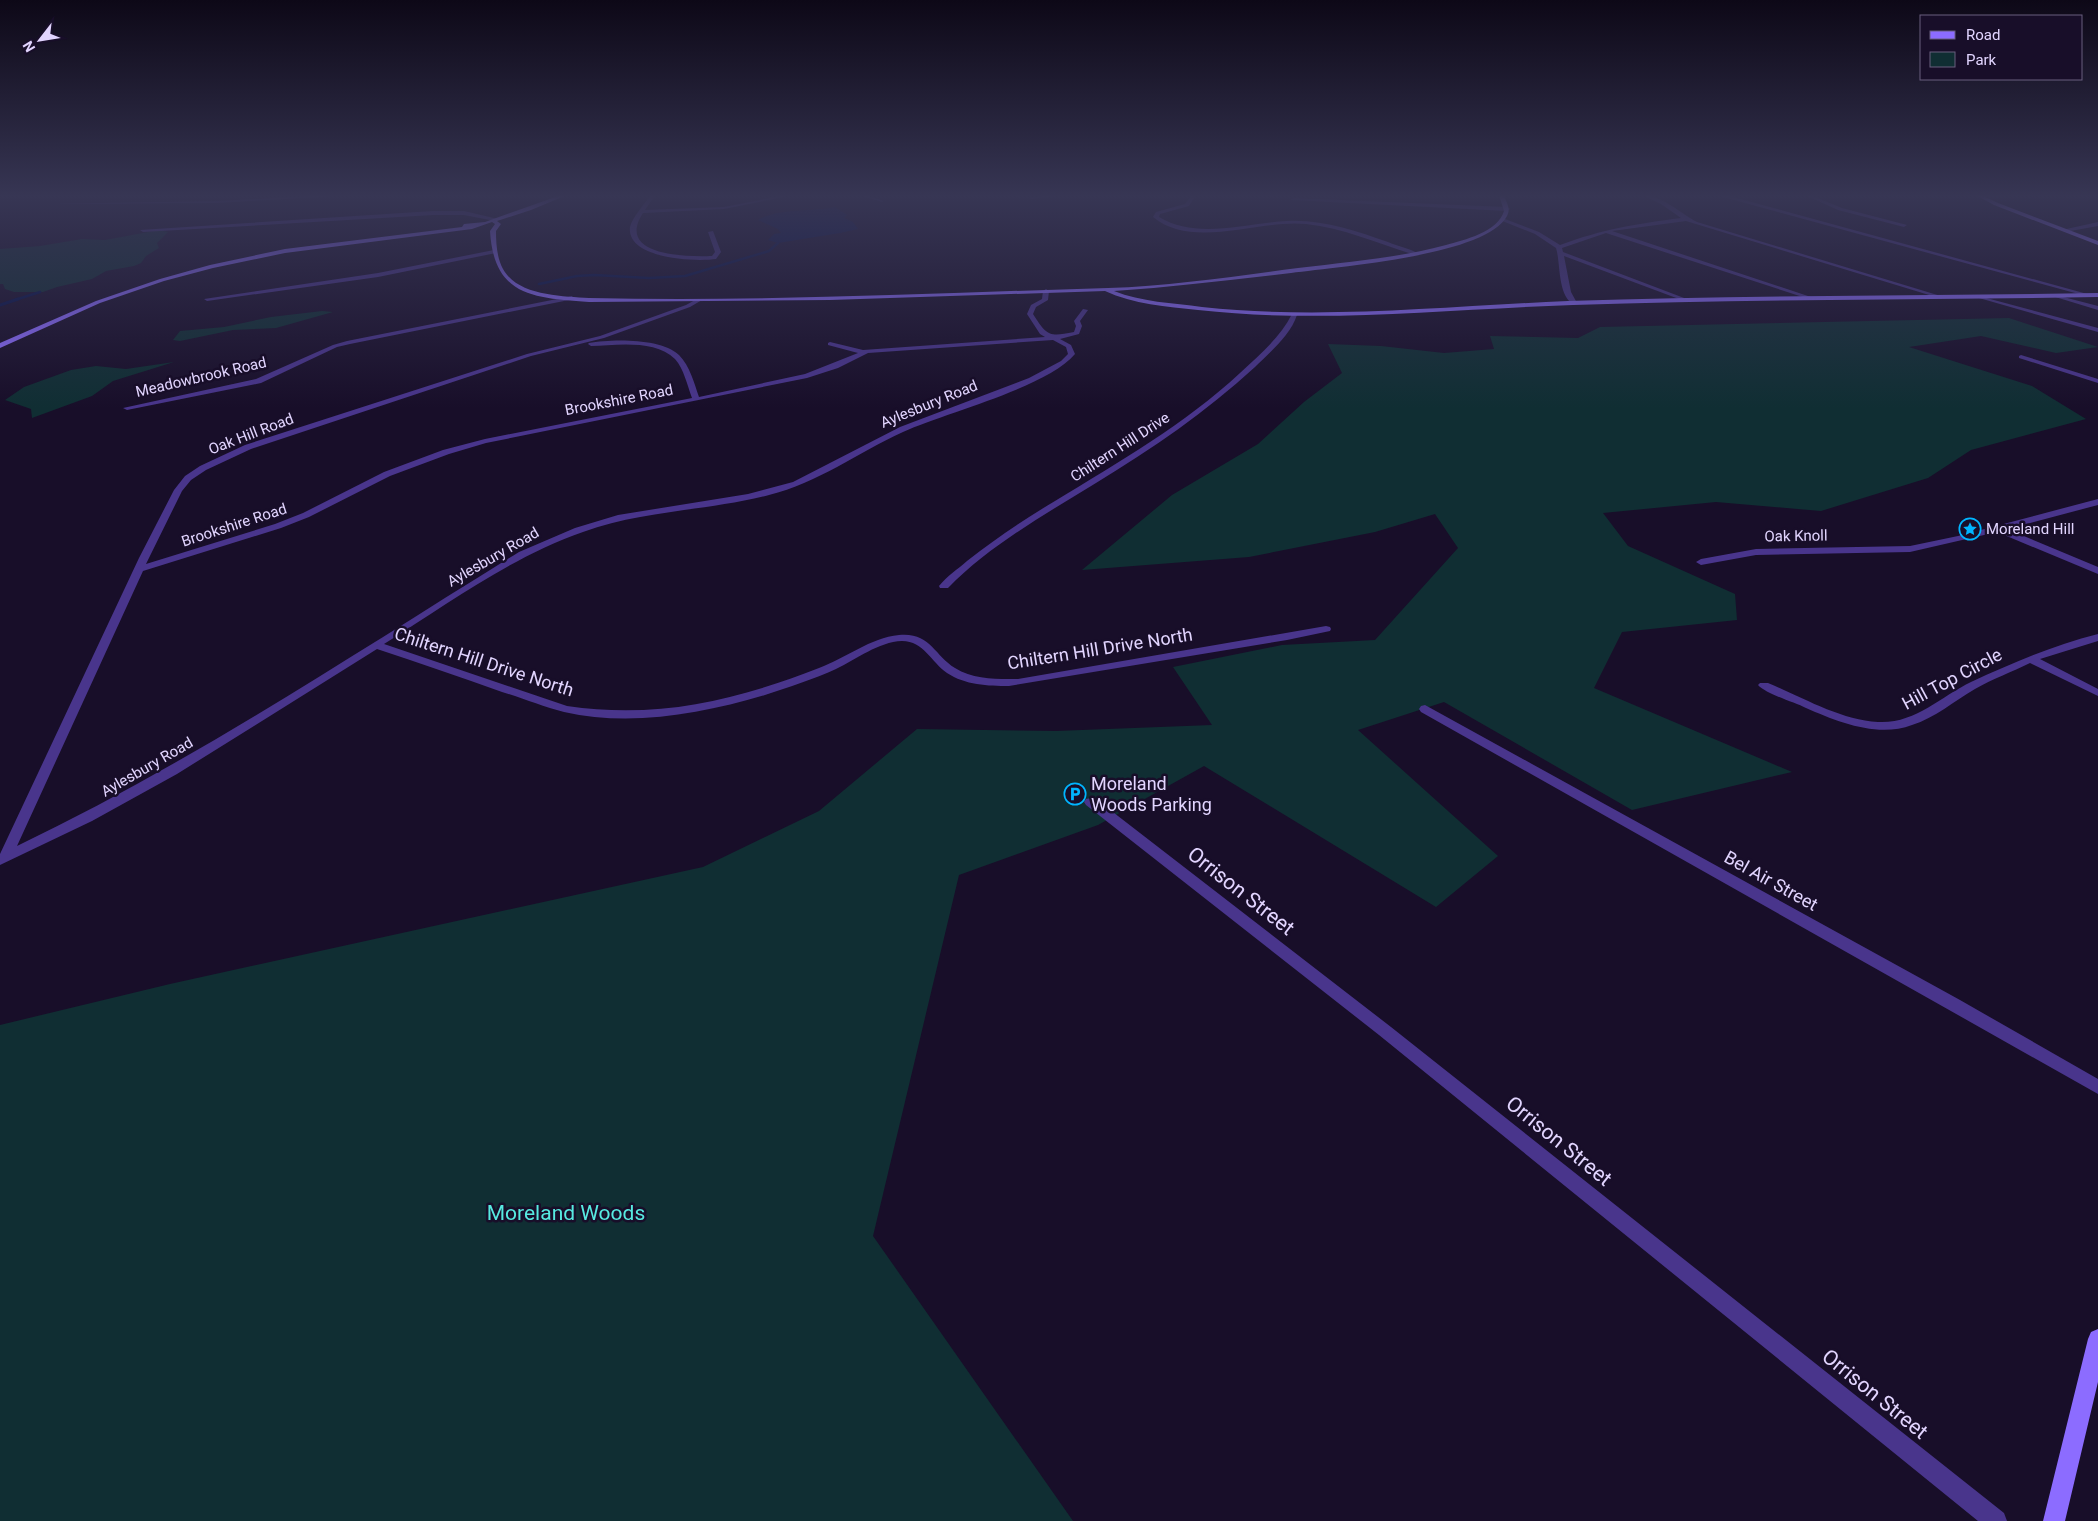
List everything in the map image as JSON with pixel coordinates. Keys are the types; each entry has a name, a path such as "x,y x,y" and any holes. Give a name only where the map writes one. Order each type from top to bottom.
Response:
{"street":[{"path":"0,346 98,302 195,270 214,266"},
{"path":"207,299 378,275 423,266"},
{"path":"500,266 503,272 516,286 538,293 572,298 699,300 1106,289 1258,275 1327,266"},
{"path":"1562,266 1567,295 1574,303"},
{"path":"1601,266 1689,300"},
{"path":"1713,266 1814,299"},
{"path":"1840,266 1941,297"},
{"path":"1982,266 2088,295"},
{"path":"1106,289 1122,297 1236,313 1342,315 1475,306 1574,303 2098,295"},
{"path":"1046,291 1045,300 1033,306 1030,314 1042,333 1054,338 1077,333 1079,326 1077,321 1084,310"},
{"path":"2054,296 2098,308"},
{"path":"1981,297 2098,330"},
{"name":"Meadowbrook Road","path":"126,408 258,381 335,346 349,342 572,298"},
{"name":"Oak Hill Road","path":"3,859 139,570 178,490 188,478 203,468 248,447 529,355 559,349 650,320 699,300"},
{"name":"Chiltern Hill Drive","path":"944,586 951,578 1008,534 1121,464 1192,416 1230,386 1271,348 1291,324 1294,314"},
{"name":"Brookshire Road","path":"139,570 278,526 306,515 387,474 452,450 522,433 807,376 835,366 863,352 1054,338"},
{"name":"Aylesbury Road","path":"3,859 87,818 174,771 522,554 566,534 601,523 638,514 768,493 819,476 903,428 1011,388 1064,362 1069,358 1072,350 1054,338"},
{"path":"559,349 614,343 646,345 664,349 674,354 683,364 696,399"},
{"path":"830,344 863,352"},
{"path":"2021,357 2098,382"},
{"path":"1999,529 2098,502"},
{"path":"1999,529 2098,571"},
{"name":"Oak Knoll","path":"1701,562 1756,552 1892,550 1941,542 1999,529"},
{"name":"Chiltern Hill Drive North","path":"376,645 565,709 583,713 623,716 675,712 728,702 772,689 836,665 873,645 887,640 914,639 926,644 949,669 963,677 997,683 1018,682 1192,651 1287,637 1326,628"},
{"name":"Hill Top Circle","path":"1764,685 1828,713 1856,722 1878,726 1896,726 1919,718 1972,686 2030,659 2098,637"},
{"path":"2030,659 2098,693"},
{"name":"Bel Air Street","path":"1424,709 2098,1086"},
{"name":"Orrison Street","path":"1091,802 1393,1038 1996,1521"},
{"path":"2054,1521 2098,1339"}],"green space":[{"path":"0,266 134,266 106,271 92,279 43,292 14,292 5,289 3,284 0,284"},
{"path":"322,311 333,312 276,328 233,330 180,341 173,340 180,331 224,327 271,317"},
{"name":"Moreland Woods","path":"2009,318 2098,347 2056,353 1981,336 1909,347 2032,386 2086,419 1971,450 1928,478 1821,511 1716,502 1603,513 1628,546 1735,594 1737,620 1622,632 1594,688 1792,772 1632,810 1444,702 1358,730 1498,856 1436,907 1204,766 1098,825 959,875 873,1236 1073,1521 0,1521 0,1025 170,984 703,867 819,811 917,729 1056,731 1212,725 1173,667 1282,645 1375,640 1458,548 1435,514 1375,532 1249,557 1082,570 1172,495 1258,444 1304,402 1342,373 1328,344 1381,346 1444,353 1494,349 1490,336 1578,338 1600,327"},
{"path":"174,362 113,381 92,396 32,418 31,409 5,400 24,387 71,370 96,366 126,369"}],"waterway":[{"path":"539,284 577,276 594,275 649,278 685,276 719,266"},
{"path":"15,300 40,292"},
{"path":"0,305 15,300"}],"place":[{"name":"Moreland Hill","path":"1970,529"},
{"name":"Moreland Woods Parking","path":"1075,794"}]}
